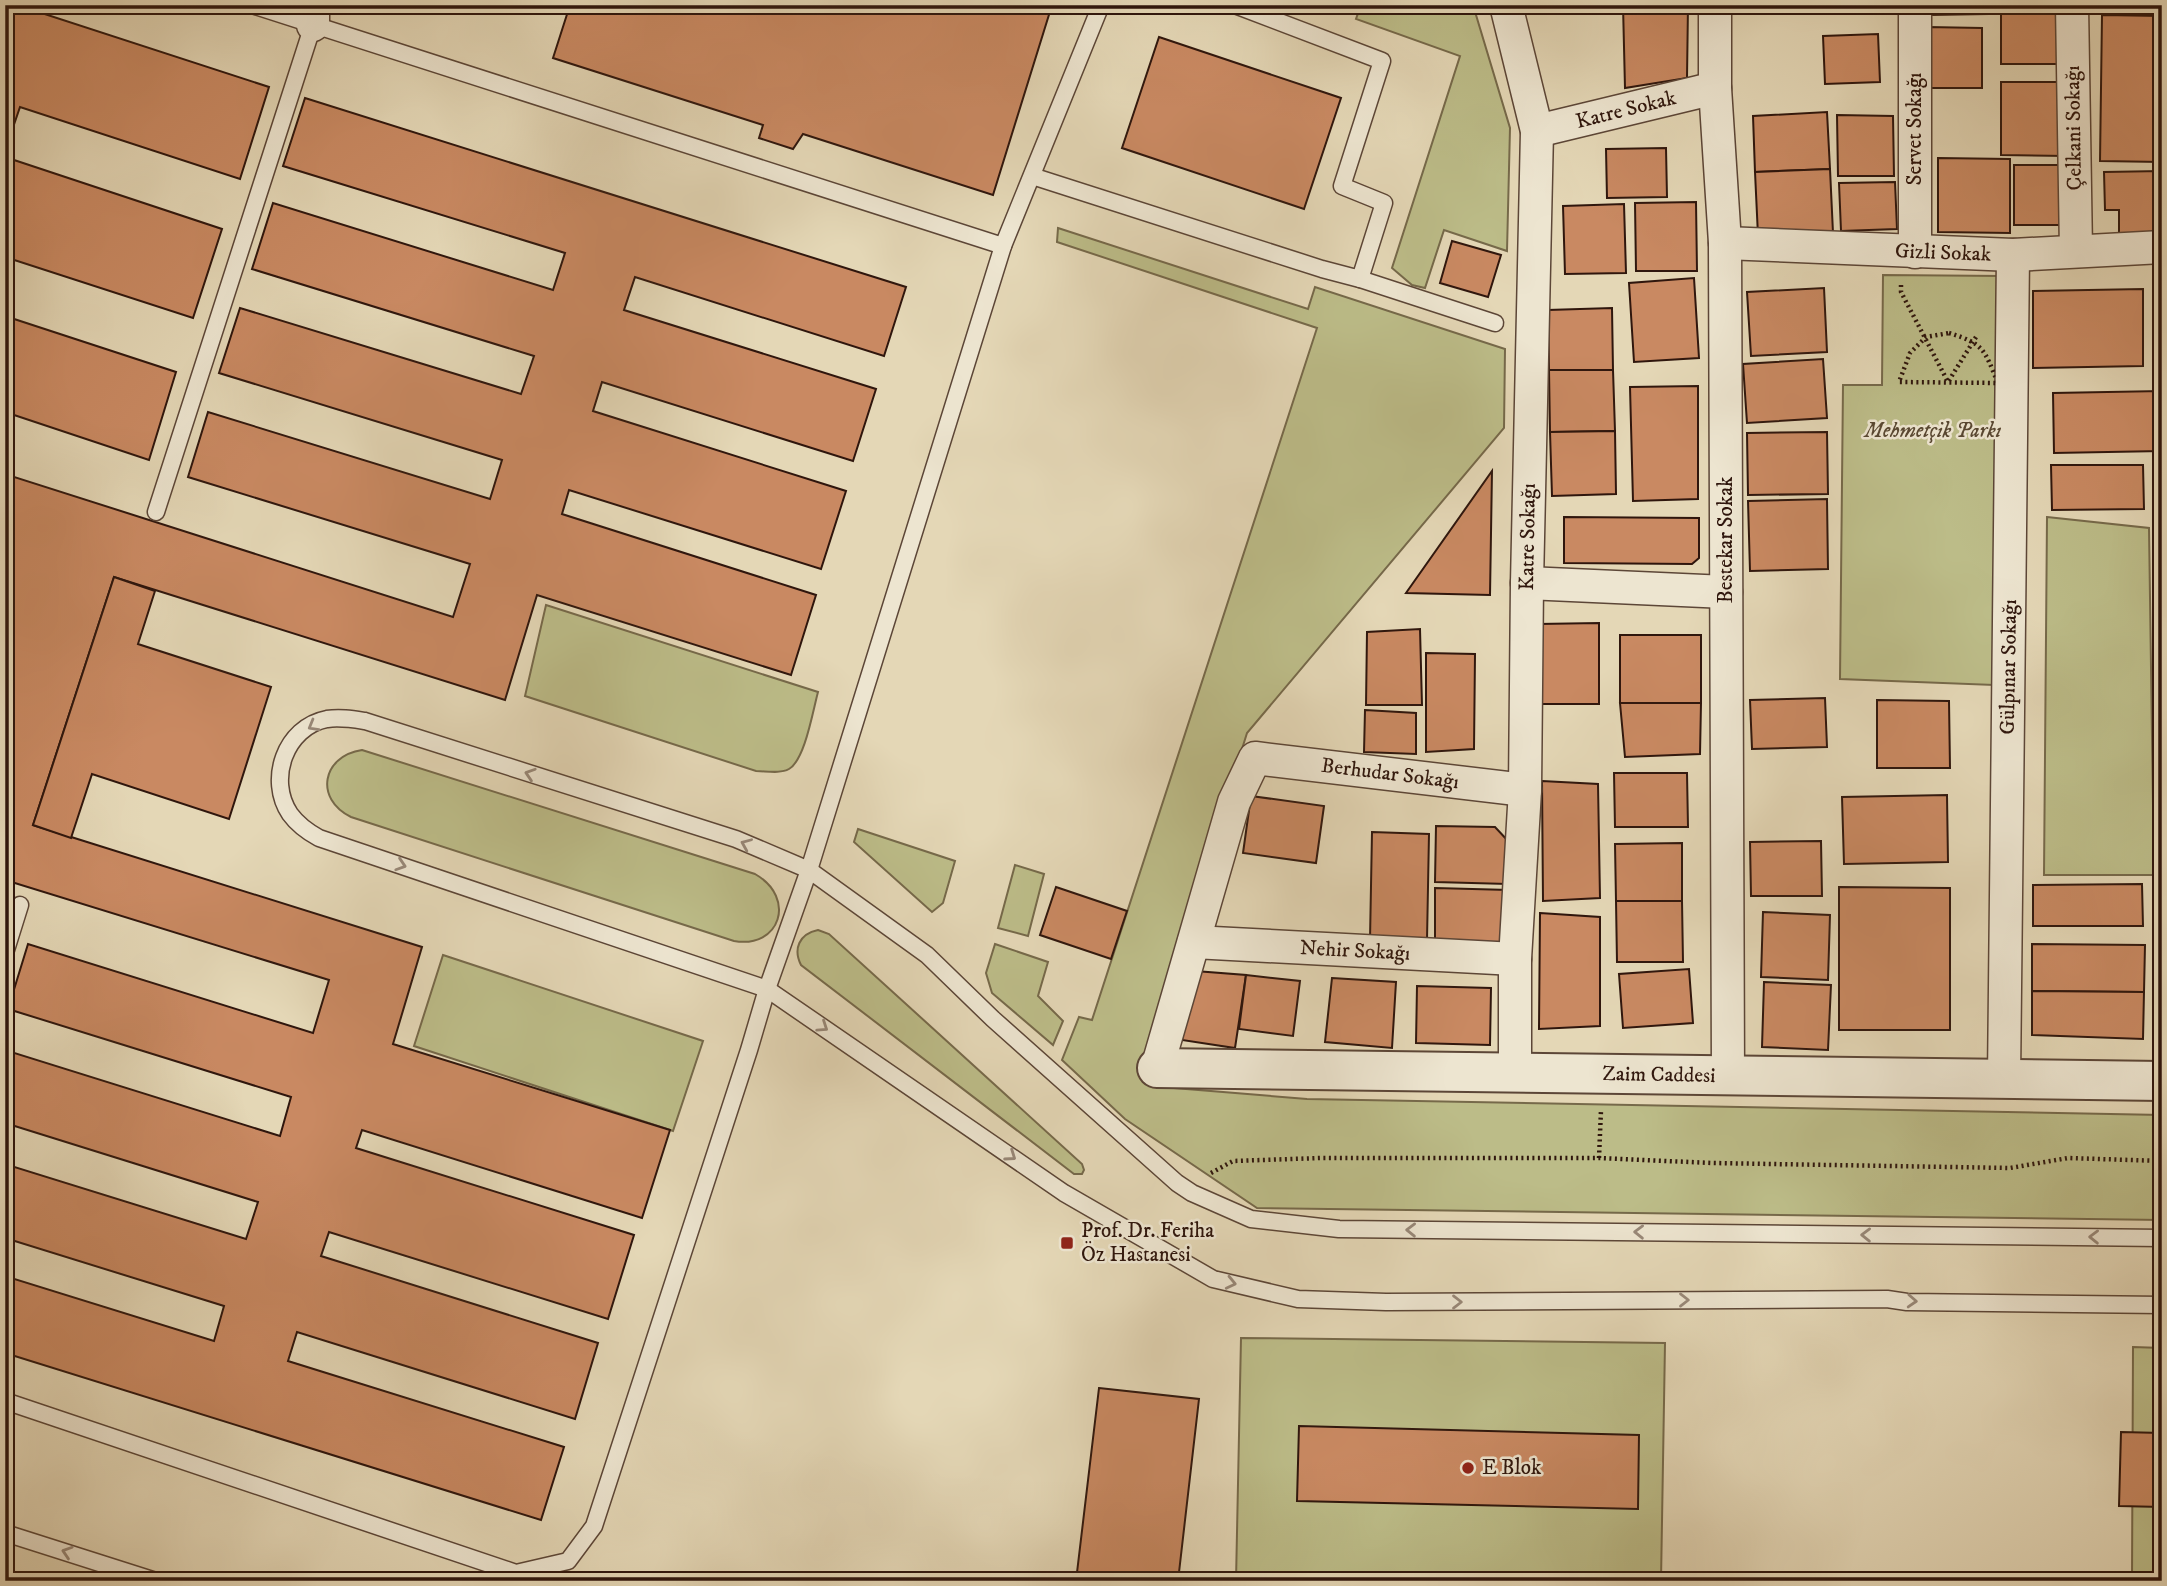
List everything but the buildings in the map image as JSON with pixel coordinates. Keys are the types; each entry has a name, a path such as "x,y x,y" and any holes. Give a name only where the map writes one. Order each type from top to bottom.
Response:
{"street":[{"name":"Katre Sokağı","path":"1506,5 1537,131 1525,790 1515,959 1515,1073"},
{"name":"Bestekar Sokak","path":"1715,5 1715,88 1725,243 1728,1076"},
{"name":"Servet Sokağı","path":"1908,252 1914,5"},
{"name":"Çelkani Sokağı","path":"2071,5 2076,251"},
{"name":"Katre Sokak","path":"1537,131 1715,88"},
{"name":"Gizli Sokak","path":"1725,243 2013,255 2162,247"},
{"name":"Gülpınar Sokağı","path":"2004,1079 2013,255"},
{"path":"1527,583 1726,592"},
{"name":"Berhudar Sokağı","path":"1194,942 1234,802 1255,758 1525,790"},
{"path":"1157,1068 1194,942"},
{"name":"Nehir Sokağı","path":"1194,942 1515,959"},
{"name":"Zaim Caddesi","path":"1157,1068 2162,1081"}],"lane":[{"path":"252,5 313,15 1003,246"},
{"path":"5,1401 516,1573 568,1561 594,1526 767,989 809,870 1003,246 1101,5"},
{"path":"1235,5 1382,61 1342,186 1384,204 1360,279"},
{"path":"156,512 313,15"},
{"path":"1032,176 1495,323"},
{"path":"2162,1238 1339,1229 1251,1219 1192,1193 1177,1183 993,1019 927,955 809,870 736,839 365,721 325,719 307,728 292,741 283,759 280,778 286,806 303,829 319,838 767,989 1076,1199 1213,1279 1298,1299 1386,1302 1887,1299 1907,1302 2162,1306"},
{"path":"5,953 20,905"},
{"path":"5,1533 156,1581"}],"path":[{"path":"1908,252 1901,292 1948,383"},
{"path":"1948,383 2003,294 2012,293"},
{"path":"1949,333 1975,341 1987,358 1998,383 1899,382 1910,353 1926,337 1949,333"},
{"path":"1599,1158 1602,1074"},
{"path":"1177,1183 1197,1180 1233,1161 1321,1158 1599,1158 1712,1163 2010,1168 2068,1158 2162,1161"}],"green space":[{"path":"1361,5 1473,5 1510,128 1507,251 1444,230 1425,288 1412,285 1392,268 1460,56 1356,19"},
{"path":"1058,228 1308,309 1315,287 1505,349 1504,428 1247,733 1148,1051 1150,1086 1307,1099 2162,1115 2162,1220 1257,1208 1125,1119 1062,1060 1079,1017 1092,1020 1317,328 1057,242"},
{"name":"Mehmetçik Parkı","path":"1883,275 2003,276 1994,685 1840,679 1843,385 1882,385"},
{"path":"2047,517 2149,528 2154,875 2044,875"},
{"path":"546,605 818,692 800,756 789,769 756,771 525,696"},
{"path":"362,750 755,874 768,884 776,896 778,920 772,930 763,937 750,941 734,941 351,817 331,800 328,779 338,760"},
{"path":"858,829 955,861 943,903 932,912 854,842"},
{"path":"1015,865 1044,874 1028,936 998,928"},
{"path":"818,930 829,934 1082,1164 1082,1174 1074,1174 801,965 799,943 806,935"},
{"path":"995,944 1048,962 1038,996 1063,1021 1053,1045 992,993 986,973"},
{"path":"443,955 703,1041 673,1131 414,1046"},
{"path":"1241,1338 1665,1343 1661,1581 1236,1581"},
{"path":"2133,1347 2162,1348 2162,1581 2132,1581"}],"place":[{"name":"Prof. Dr. Feriha Öz Hastanesi","path":"1067,1243"},
{"name":"E Blok","path":"1468,1468"}]}
